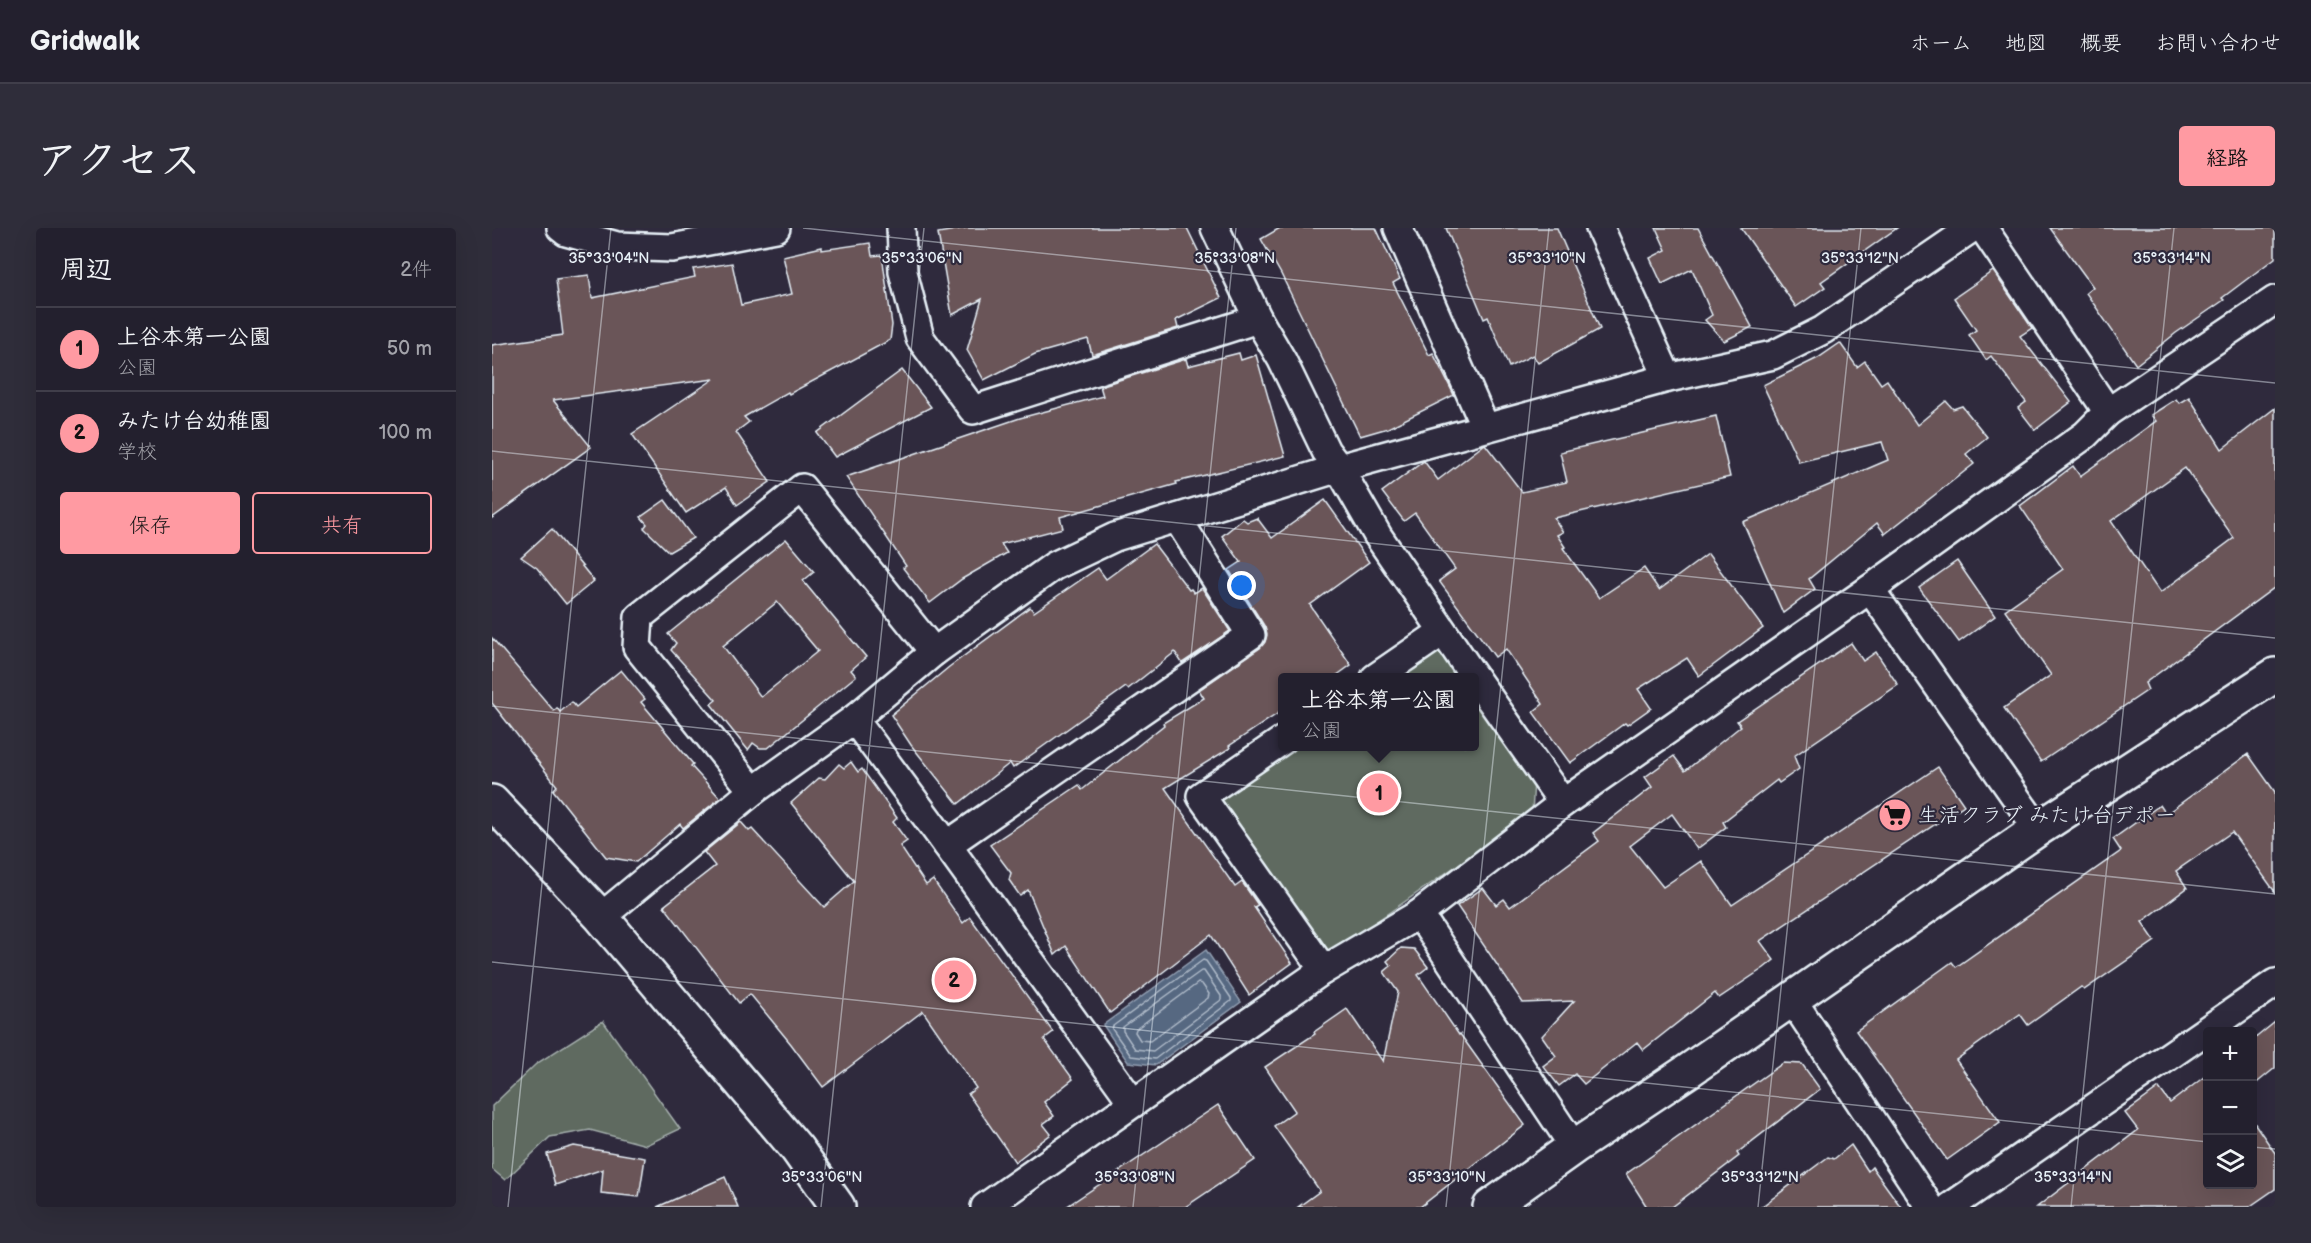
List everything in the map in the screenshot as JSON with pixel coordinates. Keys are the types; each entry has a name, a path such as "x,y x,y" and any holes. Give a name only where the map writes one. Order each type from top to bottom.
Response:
{"street":[{"path":"561,228 566,232 618,246 672,248 776,228"},
{"path":"901,228 903,272 920,338 973,410 1258,319"},
{"path":"1215,228 1258,319 1282,360 1326,452 1339,468 1378,536 1471,673"},
{"path":"1398,228 1485,427"},
{"path":"1600,228 1668,378"},
{"path":"601,917 753,791 854,720 934,652 1054,566 1115,537 1339,468 1668,378 1773,355 1823,330 1972,228"},
{"path":"1983,228 2108,412"},
{"path":"985,1207 1322,971 1419,914 1563,803 1870,589 2085,435 2108,412 2275,300"},
{"path":"753,791 637,647 639,617 802,488 934,652"},
{"path":"947,845 1251,635 1178,518"},
{"path":"1870,589 2038,829"},
{"path":"1382,673 1442,632"},
{"path":"1490,1207 2038,829 2275,675"},
{"path":"1479,684 1563,803"},
{"path":"854,720 1133,1103"},
{"path":"1278,743 1201,796 1318,962 1322,971"},
{"path":"492,802 601,917 796,1149 838,1207"},
{"path":"1419,914 1574,1147"},
{"path":"1950,1207 2275,983"},
{"path":"1791,998 1930,1207"}],"green space":[{"path":"1442,642 1463,673 1398,673"},
{"path":"1479,697 1534,781 1532,813 1318,962 1207,805 1285,751 1479,751"},
{"path":"603,1021 680,1129 646,1145 590,1130 550,1137 505,1180 492,1169 492,1106 536,1064"}],"water":[{"path":"1206,950 1241,1002 1156,1065 1128,1062 1103,1025"}],"building":[{"path":"967,228 1187,228 1221,298 1176,320 1178,328 1092,355 1088,339 1035,354 984,380 967,350 982,299 952,315 938,233"},
{"path":"1280,228 1376,228 1400,279 1393,283 1429,355 1433,353 1454,395 1388,428 1360,436 1281,274 1261,239"},
{"path":"1446,228 1557,228 1600,329 1538,363 1533,355 1509,367 1488,317 1484,319"},
{"path":"1656,228 1698,228 1752,327 1724,341 1705,320 1712,315 1692,269 1662,284 1650,258 1666,250"},
{"path":"1741,228 1897,228 1821,282 1825,287 1796,307"},
{"path":"2050,228 2275,228 2275,258 2222,298 2224,300 2176,333 2136,365 2086,293 2093,287"},
{"path":"870,243 872,256 882,255 892,325 890,340 744,417 749,422 736,432 770,482 737,505 726,487 686,513 632,434 714,379 553,400 591,447 492,518 492,345 563,335 556,279 589,275 592,298 695,277 693,269 732,263 741,305 792,294 783,256 822,247 822,250"},
{"path":"1993,271 2032,328 2020,336 2071,402 2035,430 2018,408 2026,402 1991,356 1986,360 1969,335 1976,330 1954,298"},
{"path":"1840,343 1857,367 1865,361 1881,384 1887,380 1917,425 1946,401 1953,409 1962,406 1987,437 1966,454 1974,464 1885,534 1877,523 1809,579 1815,589 1783,613 1743,522 1888,460 1882,442 1799,462 1763,385 1818,358"},
{"path":"1239,353 1241,360 1256,355 1285,456 1176,482 1177,484 1060,517 1063,528 1001,544 1007,553 962,579 930,603 903,568 906,566 846,477 1020,418 1103,396 1100,386 1186,359 1188,366"},
{"path":"902,370 931,407 835,457 817,433"},
{"path":"2189,397 2222,449 2275,408 2275,587 2145,683 2148,690 2041,762 2004,708 2051,675 2005,610 2063,569 2020,506 2073,466 2080,476 2156,421 2151,415 2176,399 2179,403","holes":["2185,468 2234,538 2160,593 2111,521"]},
{"path":"1716,416 1730,477 1554,518 1563,532 1557,535 1565,547 1563,548 1599,598 1644,568 1659,590 1708,554 1763,628 1699,676 1687,658 1638,689 1651,708 1627,725 1625,723 1570,763 1533,712 1543,704 1506,649 1495,657 1439,581 1455,569 1415,513 1404,521 1382,492 1424,461 1438,480 1485,444 1522,492 1567,482 1560,452"},
{"path":"665,500 693,538 669,552 644,528 647,524 641,517"},
{"path":"1325,500 1369,562 1310,605 1351,665 1340,673 1278,673 1278,713 1229,746 1230,748 1165,788 1235,887 1242,882 1258,905 1254,907 1292,963 1249,995 1211,935 1110,1013 1066,946 1055,955 1028,890 1020,896 1009,880 1011,873 990,845 1079,785 1082,790 1164,725 1163,723 1204,698 1199,690 1260,648 1267,635 1265,627 1229,570 1241,562 1222,536 1243,519 1247,522 1257,518 1272,538"},
{"path":"552,529 594,581 566,604 537,568 521,557"},
{"path":"786,539 814,572 803,581 866,657 851,670 856,676 768,748 760,748 753,743 748,750 711,704 716,700 671,650 676,643 668,634","holes":["777,602 818,651 761,697 723,646"]},
{"path":"1154,544 1189,590 1191,589 1194,593 1202,588 1230,631 1182,663 1175,652 1128,689 1126,687 1013,768 1010,763 958,804 911,745 891,715 949,667 1030,607 1034,612 1098,568 1106,579"},
{"path":"1957,561 1995,616 1959,642 1919,588"},
{"path":"492,638 554,711 557,708 560,712 572,702 576,707 621,670 645,699 641,702 693,764 691,766 720,798 683,828 680,824 636,862 606,857 553,790 557,786 492,703"},
{"path":"1851,643 1863,661 1876,652 1898,685 1794,756 1799,769 1779,783 1777,780 1723,822 1726,827 1697,849 1672,814 1630,846 1663,887 1701,861 1732,905 1938,767 1964,805 1760,941 1774,960 1764,968 1719,998 1715,993 1643,1050 1637,1042 1584,1084 1575,1074 1559,1086 1543,1066 1556,1056 1542,1036 1574,1001 1523,1003 1457,906 1483,888 1496,905 1504,899 1510,907 1599,841 1593,833 1652,787 1645,777 1674,756 1685,771 1741,726 1737,721"},
{"path":"2248,754 2275,792 2275,892 2232,832 2176,871 2187,888 2142,922 2155,941 2084,990 2081,987 2028,1025 2020,1014 1956,1060 2000,1122 1947,1160 1856,1031 1952,962 1956,967 2121,851 2113,839 2160,805 2166,814"},
{"path":"851,762 858,772 862,769 897,818 893,822 907,841 900,846 926,885 933,880 963,923 970,917 1053,1032 1044,1039 1073,1079 1044,1102 1054,1116 1043,1124 1051,1134 1015,1162 968,1094 976,1088 923,1011 823,1087 750,994 739,1003 664,906 715,866 704,852 741,822 749,831 752,829 824,907 854,881 791,803 819,778 825,779 839,764 844,768"},
{"path":"1401,948 1414,949 1428,967 1418,975 1525,1125 1420,1207 1298,1207 1320,1191 1274,1126 1295,1111 1265,1067 1315,1034 1314,1032 1347,1009 1383,1062 1398,992 1384,972 1391,966 1387,961"},
{"path":"2275,1022 2275,1068 2257,1083 2257,1081 2257,1037"},
{"path":"1783,1063 1802,1064 1820,1089 1737,1153 1739,1156 1672,1207 1647,1207 1626,1174"},
{"path":"2203,1078 2203,1189 2257,1189 2257,1127 2275,1153 2275,1189 2249,1207 2037,1207 2138,1130 2125,1113 2159,1088 2170,1103"},
{"path":"1218,1105 1255,1160 1185,1207 1066,1207"},
{"path":"1851,1145 1868,1171 1872,1167 1901,1207 1761,1207 1828,1157 1834,1159"},
{"path":"574,1146 645,1158 639,1197 601,1193 603,1169 555,1185 547,1154"},
{"path":"725,1177 738,1207 657,1207"}],"place":[{"name":"上谷本第一公園","path":"1379,793"},
{"name":"生活クラブ みたけ台デポー","path":"1895,815"},
{"name":"みたけ台幼稚園","path":"954,980"}]}
